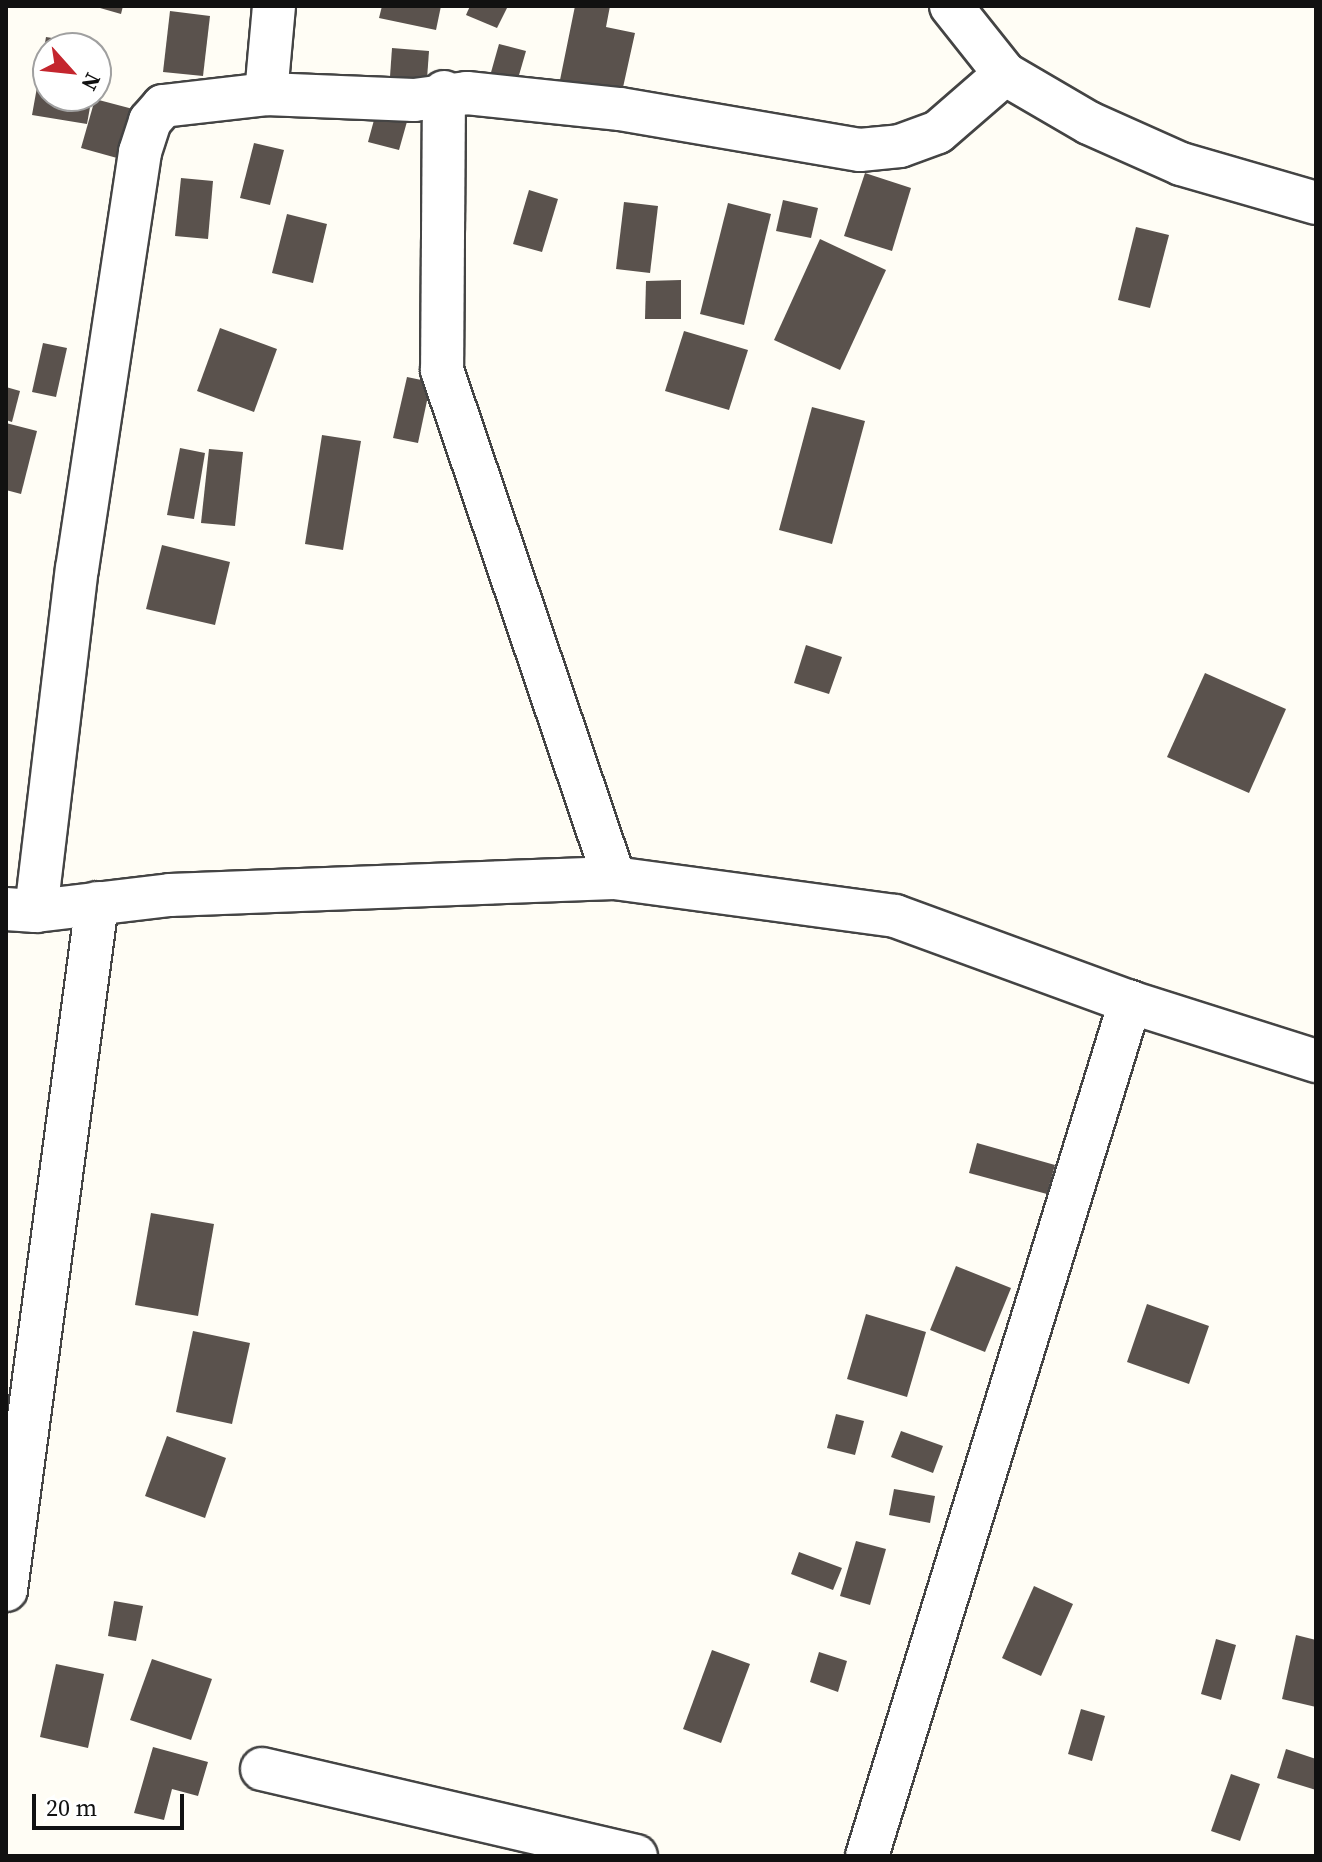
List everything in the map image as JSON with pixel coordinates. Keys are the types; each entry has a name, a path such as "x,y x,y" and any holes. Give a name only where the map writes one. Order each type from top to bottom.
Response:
{"street":[{"path":"266,94 274,6"},
{"path":"951,6 1005,74 1089,123 1181,164 1316,203"},
{"path":"1005,74 938,132 900,146 860,150 620,109 444,92 414,100 266,94 163,106 150,121 140,152 77,569 21,910 202,893 614,878 895,916 1130,1002 1316,1061"},
{"path":"444,92 442,370 614,878"},
{"path":"6,1590 97,903"},
{"path":"867,1856 1130,1002"},
{"path":"262,1769 636,1856"}],"building":[{"path":"93,6 123,6 121,14"},
{"path":"382,6 441,6 436,30 379,18"},
{"path":"470,6 508,6 497,28 466,15"},
{"path":"575,6 610,6 606,27 635,33 622,92 560,80"},
{"path":"170,11 210,16 203,76 163,72"},
{"path":"499,44 526,51 515,89 488,83"},
{"path":"392,48 429,51 426,93 389,91"},
{"path":"112,103 148,113 135,163 81,148 91,112 112,112"},
{"path":"377,109 408,118 399,150 368,142"},
{"path":"33,112 89,112 87,124 32,115"},
{"path":"254,143 284,150 270,205 240,198"},
{"path":"865,173 911,188 892,251 844,236"},
{"path":"181,178 213,181 208,239 175,236"},
{"path":"529,190 558,199 542,252 513,244"},
{"path":"783,200 818,208 811,238 776,231"},
{"path":"624,202 658,206 650,273 616,269"},
{"path":"728,203 771,214 744,325 700,314"},
{"path":"287,214 327,224 313,283 272,273"},
{"path":"1136,227 1169,235 1150,308 1118,300"},
{"path":"820,239 886,270 840,370 774,340"},
{"path":"681,280 681,319 645,319 646,281"},
{"path":"220,328 277,349 254,412 197,391"},
{"path":"684,331 748,350 729,410 665,391"},
{"path":"43,343 67,348 56,397 32,392"},
{"path":"407,377 431,382 418,443 393,438"},
{"path":"6,387 20,391 12,422 6,420"},
{"path":"812,407 865,421 832,544 779,530"},
{"path":"6,423 37,431 21,494 6,490"},
{"path":"322,435 361,441 343,550 305,544"},
{"path":"180,448 205,453 194,519 167,515"},
{"path":"209,449 243,452 235,526 201,523"},
{"path":"162,545 230,562 215,625 146,609"},
{"path":"806,645 842,657 829,694 794,683"},
{"path":"1205,673 1286,709 1249,793 1167,757"},
{"path":"977,1143 1055,1165 1047,1194 969,1173"},
{"path":"151,1213 214,1224 198,1316 135,1305"},
{"path":"956,1266 1011,1288 985,1352 930,1330"},
{"path":"1147,1304 1209,1326 1189,1384 1127,1362"},
{"path":"866,1314 926,1332 907,1397 847,1379"},
{"path":"193,1331 250,1343 232,1424 176,1412"},
{"path":"836,1414 864,1421 855,1455 827,1448"},
{"path":"901,1431 943,1446 933,1473 891,1457"},
{"path":"167,1436 226,1458 205,1518 145,1496"},
{"path":"894,1489 935,1496 930,1523 889,1515"},
{"path":"856,1541 886,1549 870,1605 840,1596"},
{"path":"799,1552 842,1568 833,1590 791,1574"},
{"path":"1034,1586 1073,1604 1041,1676 1002,1658"},
{"path":"114,1601 143,1606 136,1641 108,1636"},
{"path":"1296,1635 1316,1640 1316,1707 1282,1699"},
{"path":"1216,1639 1236,1645 1221,1700 1201,1694"},
{"path":"712,1650 750,1664 721,1743 683,1729"},
{"path":"819,1652 847,1661 838,1692 810,1682"},
{"path":"152,1659 212,1679 191,1740 130,1720"},
{"path":"56,1664 104,1674 88,1748 40,1737"},
{"path":"1081,1709 1105,1716 1092,1761 1068,1754"},
{"path":"153,1747 208,1762 198,1796 172,1789 164,1820 134,1813"},
{"path":"1286,1749 1316,1759 1316,1790 1277,1778"},
{"path":"1231,1774 1260,1784 1240,1841 1211,1831"}]}
